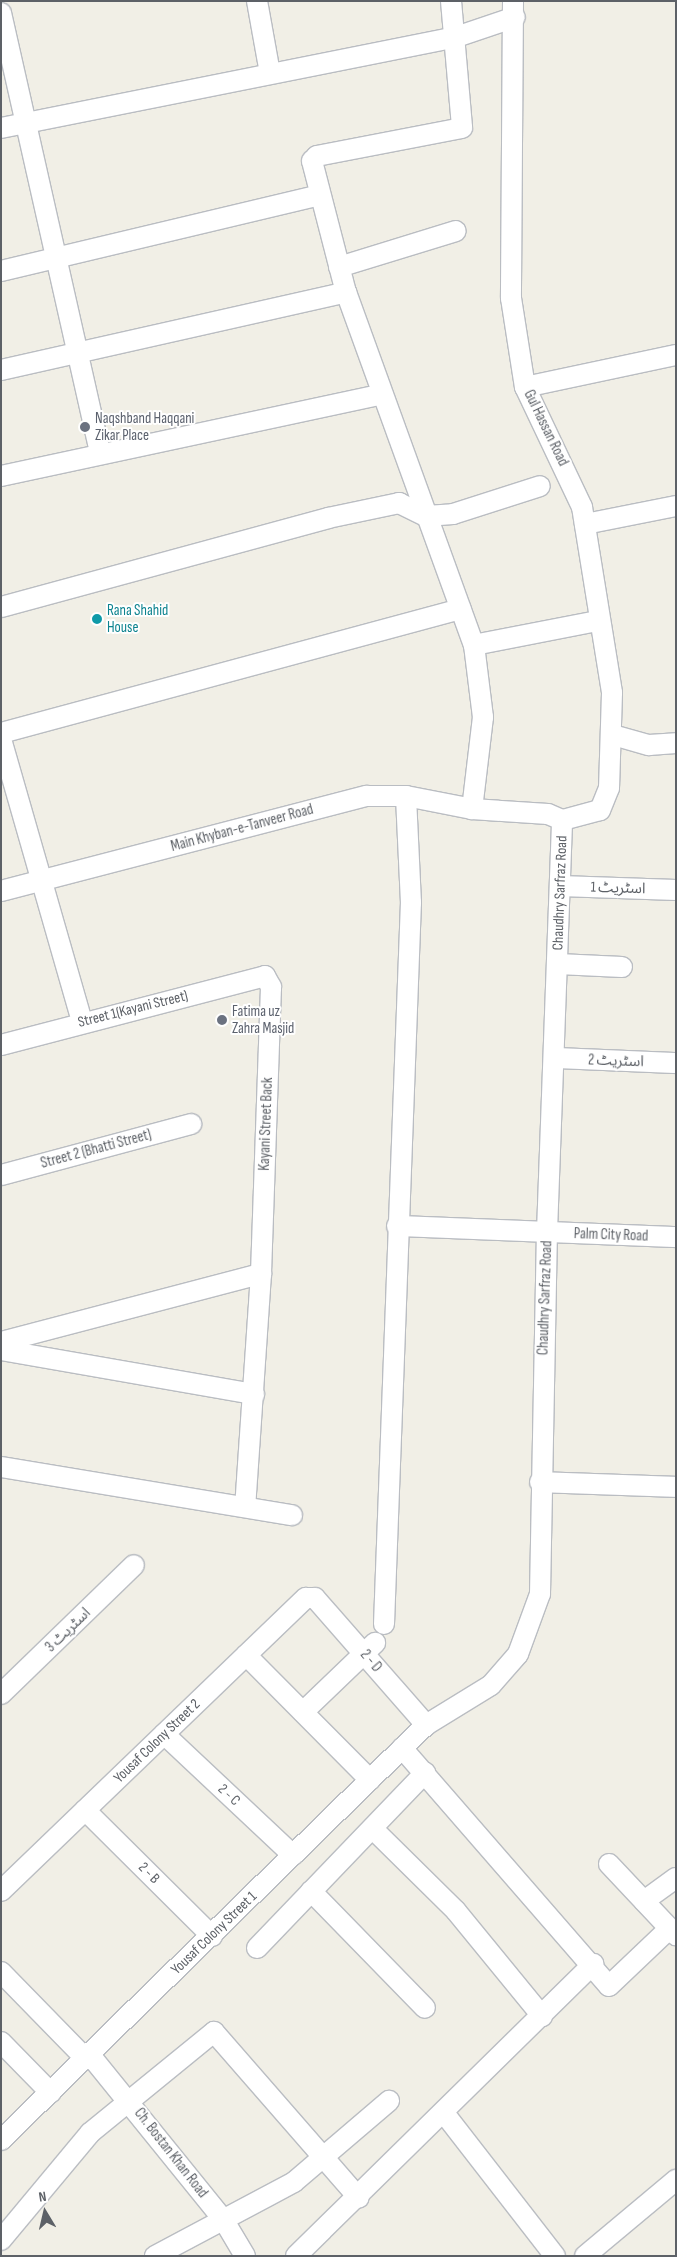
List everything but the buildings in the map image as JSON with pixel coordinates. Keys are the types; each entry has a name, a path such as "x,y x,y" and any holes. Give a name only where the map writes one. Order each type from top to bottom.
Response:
{"street":[{"path":"257,1 270,73"},
{"path":"451,1 456,37 462,128 317,156 313,170 346,292 474,645 483,717 478,809"},
{"path":"1,128 456,37 514,9"},
{"name":"Gul Hassan Road","path":"514,9 509,155 511,298 525,387 571,477 585,524 598,621 612,693 613,735 609,788 600,810 562,820"},
{"path":"1,13 25,123 58,258 100,453"},
{"path":"1,271 320,195"},
{"path":"339,267 456,231"},
{"path":"1,370 346,292"},
{"path":"525,387 676,355"},
{"path":"1,476 100,453 382,394"},
{"path":"1,607 328,518 399,503 426,516 454,514 540,486"},
{"path":"585,524 676,506"},
{"path":"1,733 461,609"},
{"path":"474,645 598,621"},
{"path":"613,735 649,745 676,743"},
{"path":"1,739 82,1022"},
{"name":"Main Khyban-e-Tanveer Road","path":"1,890 367,796 406,796 478,809 548,814 562,820"},
{"path":"384,1624 397,1226 411,903 406,796"},
{"name":"Chaudhry Sarfraz Road","path":"426,1725 490,1685 518,1654 540,1594 540,1482 547,1232 555,1058 562,820"},
{"name":"اسٹریٹ 1","path":"560,886 676,890"},
{"path":"558,964 622,967"},
{"name":"Street 1(Kayani Street)","path":"1,1045 82,1022 265,976"},
{"name":"Kayani Street Back","path":"245,1506 261,1274 271,987 265,976"},
{"name":"اسٹریٹ 2","path":"555,1058 676,1063"},
{"name":"Street 2 (Bhatti Street)","path":"1,1175 192,1124"},
{"name":"Palm City Road","path":"397,1226 676,1237"},
{"path":"1,1342 261,1274"},
{"path":"1,1350 254,1394"},
{"path":"1,1467 292,1515"},
{"path":"540,1482 676,1487"},
{"name":"اسٹریٹ 3","path":"1,1694 134,1565"},
{"name":"Yousaf Colony Street 2","path":"1,1891 306,1598 315,1598"},
{"name":"2 - D","path":"315,1598 370,1649 426,1725"},
{"path":"303,1712 370,1649"},
{"path":"246,1655 370,1780"},
{"name":"Yousaf Colony Street 1","path":"1,2140 51,2094 426,1725"},
{"name":"2 - C","path":"164,1734 294,1856"},
{"path":"402,1748 593,1964 609,1986 673,1932 609,1864"},
{"path":"257,1948 425,1773"},
{"name":"2 - B","path":"86,1810 212,1936"},
{"path":"374,1830 456,1911 542,2016"},
{"path":"644,1901 676,1878"},
{"path":"311,1891 425,2008"},
{"path":"296,2256 359,2198 593,1964"},
{"name":"Ch. Bostan Khan Road","path":"1,1972 128,2098 223,2219 245,2256"},
{"path":"1,2240 90,2133 128,2098 214,2032 326,2154 359,2198"},
{"path":"1,2042 51,2094"},
{"path":"155,2256 223,2219 275,2195 389,2101"},
{"path":"444,2113 556,2256"},
{"path":"585,2256 674,2186"}],"place":[{"name":"Naqshband Haqqani Zikar Place","path":"85,427"},
{"name":"Rana Shahid House","path":"97,619"},
{"name":"Fatima uz Zahra Masjid","path":"222,1020"}]}
